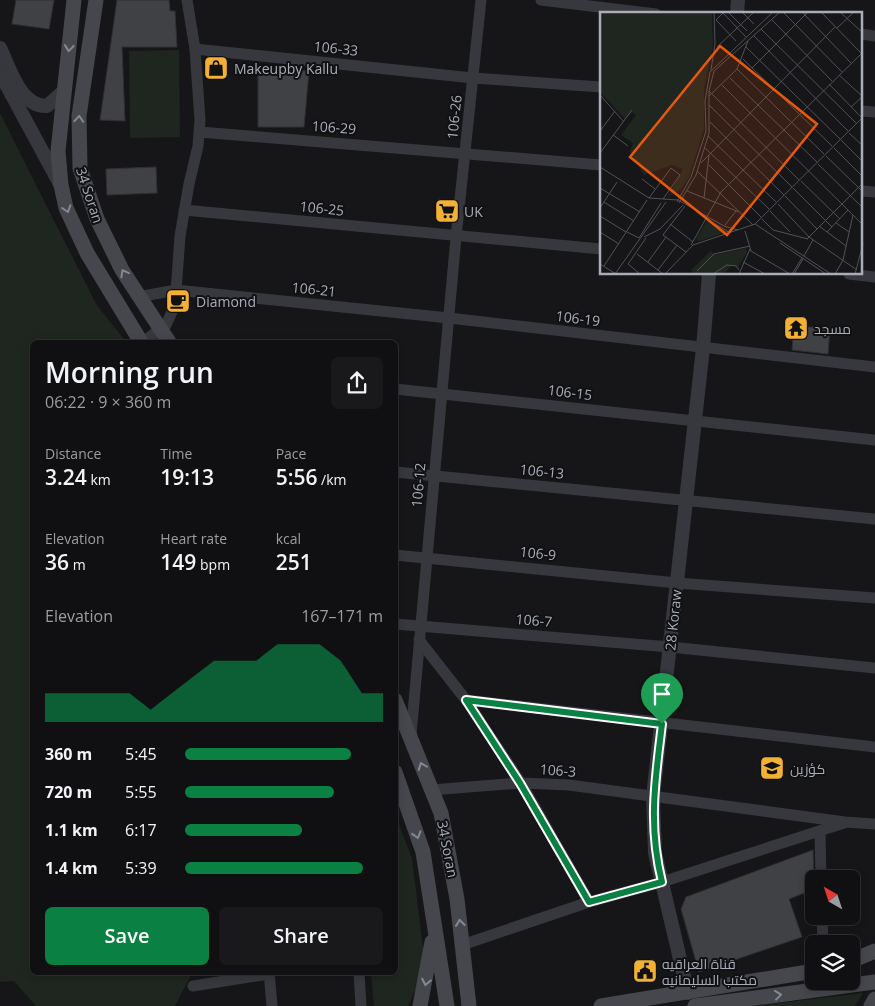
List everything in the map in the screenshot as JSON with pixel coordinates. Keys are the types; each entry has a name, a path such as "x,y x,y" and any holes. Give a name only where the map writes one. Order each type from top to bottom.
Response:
{"main road":[{"name":"34 Soran","path":"74,0 58,151 61,186 66,208 86,253 141,340"},
{"name":"34 Soran","path":"96,0 79,116 80,168 97,219 122,270 165,336"},
{"name":"34 Soran","path":"398,707 441,813 451,860 469,1006"},
{"name":"34 Soran","path":"398,781 423,852 447,1006"},
{"path":"420,1006 430,954 433,923"},
{"path":"860,957 875,951"},
{"path":"691,1002 805,973"},
{"path":"601,1006 691,1002 875,982"},
{"path":"870,1006 875,999"}],"street":[{"path":"150,340 165,336 173,312 184,210 200,132 195,49 187,0"},
{"name":"106-26","path":"456,237 481,0"},
{"path":"541,0 640,12"},
{"path":"862,34 875,36"},
{"path":"0,48 20,99 61,186"},
{"name":"106-33","path":"195,49 473,78 600,87"},
{"path":"0,73 20,99 34,104 47,106 64,91"},
{"path":"862,111 875,112"},
{"name":"106-29","path":"200,132 600,164"},
{"path":"862,190 875,192"},
{"name":"106-25","path":"184,210 456,237 600,249"},
{"name":"106-12","path":"410,736 456,237"},
{"name":"28 Koraw","path":"691,1002 655,852 653,797 703,348 709,275"},
{"path":"858,275 875,277"},
{"name":"106-21","path":"138,297 176,290 449,318"},
{"name":"106-19","path":"449,318 875,367"},
{"name":"106-15","path":"398,389 875,440"},
{"name":"106-13","path":"398,472 875,520"},
{"name":"106-9","path":"398,555 427,556 677,583 875,598"},
{"name":"106-7","path":"398,624 670,647 875,668"},
{"path":"419,640 466,700 520,783 589,902"},
{"path":"466,700 875,747"},
{"name":"106-3","path":"431,790 520,783 569,785 845,822 875,824"},
{"path":"462,945 589,902 662,882 820,832 845,822"},
{"path":"820,832 822,870"},
{"path":"193,986 257,975"},
{"path":"269,975 272,1006"},
{"path":"359,975 361,1006"}],"shaded area":[{"path":"179,50 180,137 130,138 129,51"},
{"path":"0,113 96,304 124,340 30,340 30,975 191,975 175,1006 36,1006 14,981 0,982"},
{"path":"398,821 412,859 424,956 416,988 408,1006 374,1006 371,975 398,975"},
{"path":"863,993 855,1006 754,1006"}],"building":[{"path":"16,0 54,0 49,29 12,24"},
{"path":"117,0 169,0 170,11 175,11 177,47 122,47 125,121 100,120"},
{"path":"258,69 309,71 304,127 258,127"},
{"path":"156,167 157,193 107,195 106,169"},
{"path":"794,327 830,327 828,354 792,350"},
{"path":"813,850 814,870 805,870 805,893 789,899 802,937 699,972 681,909 686,897"}],"place":[{"name":"Makeupby Kallu","path":"216,68"},
{"name":"UK","path":"447,211"},
{"name":"Diamond","path":"178,301"},
{"name":"مسجد","path":"796,328"},
{"name":"كؤزين","path":"772,768"},
{"name":"قناة العراقيه مكتب السليمانيه","path":"645,971"}],"route":[{"path":"466,700 662,724 653,797 655,852 662,882 589,902 520,783 466,700"}]}
